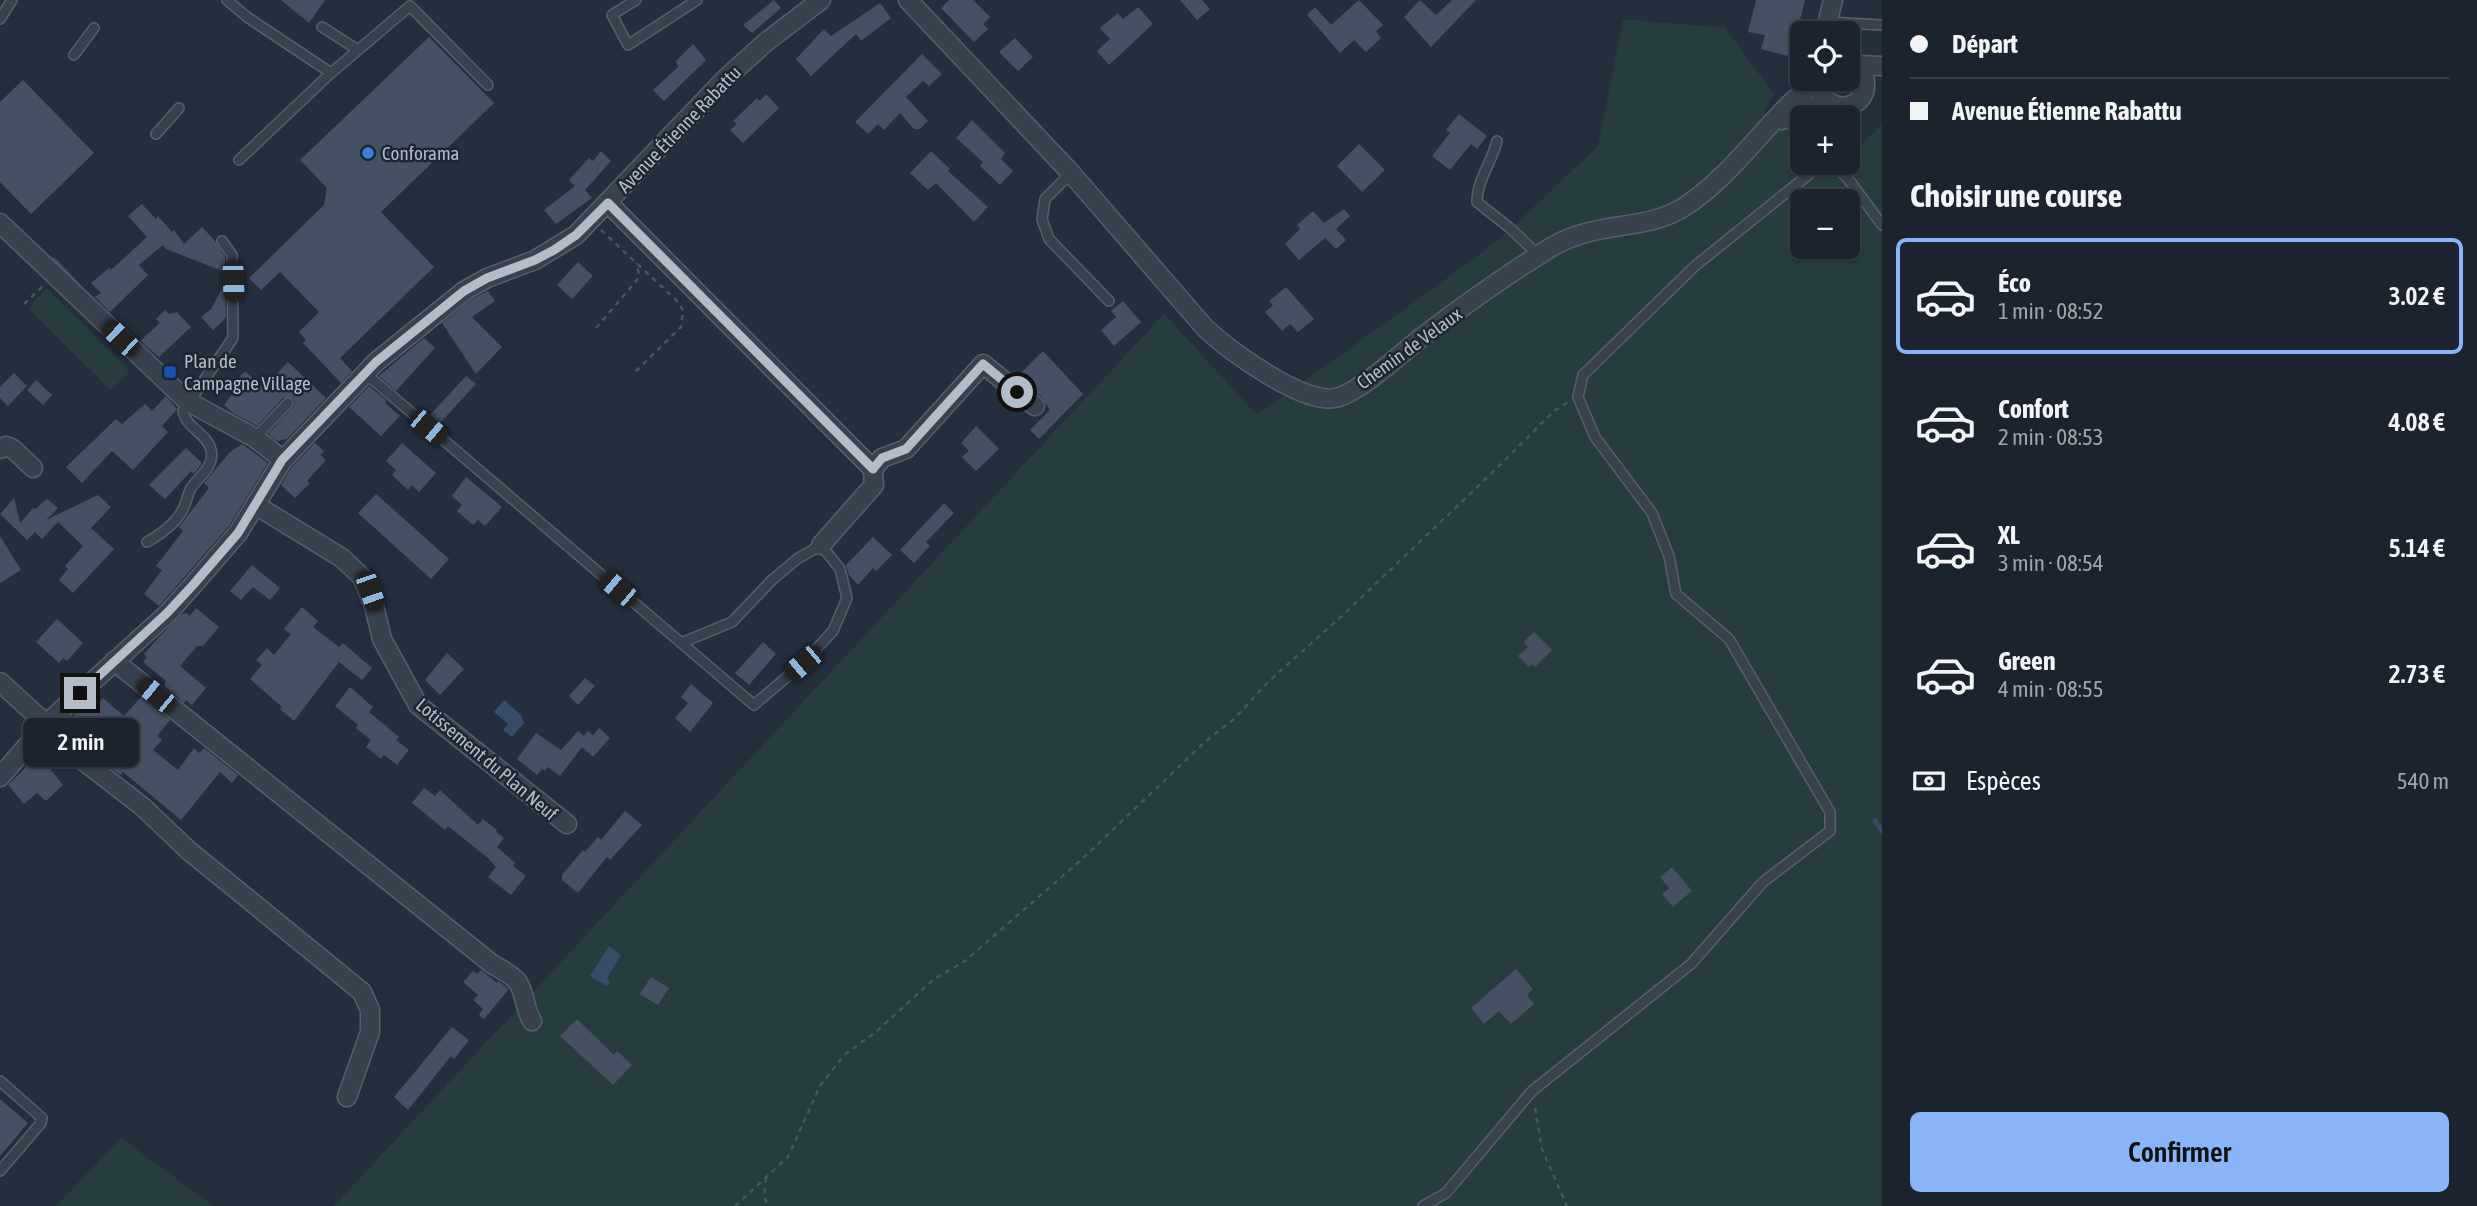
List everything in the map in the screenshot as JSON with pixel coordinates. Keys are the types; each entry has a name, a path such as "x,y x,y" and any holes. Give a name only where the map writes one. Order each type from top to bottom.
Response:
{"street":[{"name":"Avenue Étienne Rabattu","path":"0,777 44,727 167,613 193,585 238,533 257,506 282,460 365,373 464,291 487,278 554,250 591,221 726,79 766,42 821,0"},
{"name":"Chemin de Velaux","path":"908,0 1071,173 1206,329 1222,344 1271,376 1309,395 1321,397 1335,398 1359,386 1424,335 1538,255 1580,234 1663,217 1685,206 1704,192 1770,127 1788,105 1805,91"},
{"path":"1829,21 1833,0"},
{"path":"1860,63 1882,66"},
{"path":"1858,98 1864,77 1860,72"},
{"name":"Chemin de Velaux","path":"1770,127 1819,104 1839,106 1858,98 1882,81"},
{"name":"Chemin de Velaux","path":"1821,91 1832,104"},
{"path":"608,203 873,469 874,485 821,545"},
{"path":"0,223 187,401 256,438 282,460"},
{"path":"873,469 882,458 906,449 983,364 1035,406"},
{"path":"0,449 6,446 13,449 33,468"},
{"name":"Lotissement du Plan Neuf","path":"257,506 342,558 362,577 374,606 380,632 418,705 567,824"},
{"path":"114,661 492,964 517,981 532,1021"},
{"path":"0,682 44,727 144,807 188,850 362,992 370,1010 370,1032 347,1097"}],"lane":[{"path":"0,19 12,0"},
{"path":"227,0 247,17 331,73"},
{"path":"636,0 612,15 628,45 698,0"},
{"path":"239,160 331,73 410,6 488,85"},
{"path":"1860,27 1882,25"},
{"path":"322,27 358,50"},
{"path":"74,55 94,28"},
{"path":"1857,105 1858,98"},
{"path":"156,134 179,108"},
{"path":"1497,141 1493,157 1477,190 1477,202 1538,255"},
{"path":"1071,173 1045,199 1042,219 1049,239 1109,301"},
{"path":"1423,1206 1446,1193 1532,1091 1691,964 1763,882 1830,831 1830,812 1729,639 1676,594 1669,556 1653,513 1595,437 1578,397 1583,375 1695,266 1808,175"},
{"path":"1844,175 1882,225"},
{"path":"147,542 163,533 180,514 188,493 207,469 212,451 208,443 184,418 183,411 187,401 230,345 234,331 232,255 222,241"},
{"path":"365,373 681,643 754,705 803,663 833,631 847,598 840,569 821,545 797,559 772,580 732,622 681,643"},
{"path":"256,438 288,403"},
{"path":"0,1082 42,1118 41,1123 0,1171"}],"path":[{"path":"591,221 684,310 681,327 635,372"},
{"path":"596,328 638,280 636,263"},
{"path":"24,304 54,275"},
{"path":"735,1206 788,1157 820,1086 844,1055 877,1031 934,979 965,961 1080,862 1206,741 1235,718 1269,681 1353,606 1553,411 1578,397"},
{"path":"1532,1091 1542,1149 1567,1206"},
{"path":"766,1178 764,1196 768,1206"}],"green space":[{"path":"1623,19 1725,28 1774,94 1764,112 1790,124 1790,175 1860,175 1860,146 1882,125 1882,1206 334,1206 1164,314 1257,415 1475,258 1511,229 1598,146"},
{"path":"47,289 130,371 111,390 28,308"},
{"path":"121,1138 214,1206 56,1206"}],"water":[{"path":"504,700 521,715 524,723 512,737 503,730 508,724 494,712"},
{"path":"609,946 621,955 607,978 610,981 607,986 590,976"}],"building":[{"path":"281,0 325,0 309,23"},
{"path":"774,0 781,8 752,33 743,25"},
{"path":"949,0 973,0 990,17 983,24 988,29 974,42 941,8"},
{"path":"1180,0 1202,0 1210,9 1197,20"},
{"path":"1359,0 1383,25 1376,31 1381,38 1366,52 1354,40 1340,53 1307,15 1315,7 1331,25"},
{"path":"1420,0 1436,15 1452,0 1476,0 1431,47 1404,17"},
{"path":"1756,0 1805,0 1800,21 1790,21 1790,57 1761,49 1765,35 1748,32"},
{"path":"880,3 891,18 861,41 856,34 811,76 796,59 824,29 831,36"},
{"path":"1138,7 1153,24 1109,65 1097,51 1110,39 1100,28 1118,13 1123,19"},
{"path":"429,37 494,103 381,212 434,267 340,358 352,371 341,383 303,343 306,340 299,332 319,312 280,272 261,290 249,278 324,205 327,188 300,160"},
{"path":"1015,38 1033,57 1018,71 999,52"},
{"path":"693,44 706,60 664,101 653,90 678,67 676,61"},
{"path":"922,54 942,74 929,86 923,81 906,97 928,121 920,129 914,129 900,113 884,130 878,124 868,134 855,122"},
{"path":"23,80 94,153 31,214 0,182 0,102"},
{"path":"766,94 779,108 743,143 730,130 737,124 733,121 757,98 760,101"},
{"path":"1459,114 1487,136 1477,149 1471,144 1450,170 1432,156 1450,133 1446,130"},
{"path":"972,120 1005,153 1001,159 1013,171 1000,185 980,166 983,162 956,138"},
{"path":"1359,144 1385,170 1362,192 1337,166"},
{"path":"601,151 611,161 585,190 592,198 556,224 544,210 575,186 569,180 589,158 593,161"},
{"path":"931,151 950,169 948,171 988,207 974,222 936,183 928,190 910,173"},
{"path":"142,204 156,219 158,216 172,232 174,230 184,244 202,227 225,257 225,272 166,249 163,245 139,265 148,275 110,312 95,297 101,293 91,283 109,268 111,270 147,237 128,216"},
{"path":"1344,209 1350,216 1336,229 1346,240 1336,249 1325,238 1299,260 1285,244 1300,229 1297,225 1313,211 1324,223"},
{"path":"578,262 593,276 572,299 557,285"},
{"path":"225,283 226,316 213,330 201,317 211,309"},
{"path":"1286,287 1314,319 1298,332 1290,324 1282,331 1265,312 1273,305 1269,301"},
{"path":"488,291 495,301 472,317 502,347 476,374 442,323 470,300"},
{"path":"1123,301 1141,322 1114,346 1101,330 1116,317 1111,311"},
{"path":"165,310 169,314 177,312 191,327 159,357 140,341 160,323 156,319"},
{"path":"424,338 435,348 396,391 379,376"},
{"path":"1043,351 1083,394 1039,439 1030,430 1050,410 1042,397 1017,377"},
{"path":"288,362 326,398 287,439 277,441 268,434 293,407 295,402 292,398 283,398 257,426 224,405 239,385 236,381 243,373 246,372 263,388"},
{"path":"14,373 27,386 8,406 0,398 0,387"},
{"path":"466,376 476,384 440,423 430,415"},
{"path":"36,380 52,395 43,405 27,390"},
{"path":"369,386 400,416 381,436 349,407"},
{"path":"166,396 177,409 162,426 168,432 133,470 112,451 82,483 66,467 116,419 122,424 145,404 152,411"},
{"path":"976,426 999,449 976,471 962,457 969,451 961,443"},
{"path":"315,443 324,451 320,455 326,460 307,481 310,483 295,498 281,485 292,467"},
{"path":"402,443 436,473 419,492 412,485 408,490 392,475 396,470 386,461"},
{"path":"242,444 268,463 229,526 159,606 144,594 162,570 156,566 183,531 179,527 209,488 204,483 230,452"},
{"path":"186,448 202,463 194,474 191,471 165,499 149,485"},
{"path":"466,477 502,507 485,526 478,520 473,525 457,511 462,505 452,496"},
{"path":"376,494 449,559 431,579 358,513"},
{"path":"98,495 111,507 91,528 114,549 73,593 59,580 68,569 65,566 83,546 58,522 42,539 35,532 27,540 0,514 14,498 20,523 33,508 47,499 58,508 46,520"},
{"path":"944,503 954,513 926,542 930,546 914,563 900,550"},
{"path":"0,536 21,570 0,583"},
{"path":"873,537 892,555 876,571 873,568 858,585 849,575 846,565"},
{"path":"252,565 280,588 270,600 253,587 241,600 230,591"},
{"path":"302,607 318,621 313,627 339,647 343,643 372,668 362,680 339,662 294,721 250,679 262,665 256,660 267,648 274,655 291,634 284,629"},
{"path":"196,608 219,627 203,646 197,646 180,666 206,688 192,705 186,700 184,703 164,686 166,681 143,662 147,657 144,654 160,636 182,614 190,616"},
{"path":"57,619 83,643 67,661 63,658 59,663 36,642"},
{"path":"1534,632 1552,650 1535,667 1532,664 1529,667 1518,656 1528,647 1524,642"},
{"path":"763,642 776,654 749,685 735,673"},
{"path":"447,653 464,669 440,695 425,680"},
{"path":"585,678 595,686 578,705 569,696"},
{"path":"691,684 713,703 690,732 675,718 688,703 681,697"},
{"path":"350,687 373,707 369,712 399,737 396,740 409,750 397,765 384,755 381,759 366,747 371,740 335,706"},
{"path":"141,697 170,720 157,736 162,740 153,750 178,770 194,748 199,753 204,748 238,775 232,783 220,772 181,820 123,772 120,775 60,729 91,698 98,704 103,698 124,716"},
{"path":"599,728 610,738 593,757 582,747 560,776 548,767 537,775 517,759 536,733 561,750 578,731 584,736 588,731 593,735"},
{"path":"44,745 59,756 48,766 63,785 46,801 37,793 24,804 8,785 37,756 35,754"},
{"path":"424,788 435,796 440,790 478,825 483,819 504,838 497,847 515,863 513,866 526,876 511,895 488,877 496,867 488,858 448,826 445,830 412,803"},
{"path":"625,811 642,825 610,860 607,857 578,893 562,880 562,875 583,850 585,852 598,837 601,840"},
{"path":"1672,867 1692,891 1673,907 1662,894 1669,888 1660,877"},
{"path":"1516,969 1533,989 1527,995 1534,1004 1511,1024 1499,1011 1484,1024 1471,1008"},
{"path":"481,970 509,989 484,1019 479,1015 483,1009 473,1000 478,995 463,982 473,971 477,974"},
{"path":"651,977 669,988 658,1005 640,994"},
{"path":"577,1019 614,1055 617,1051 632,1065 613,1085 560,1036"},
{"path":"452,1027 469,1040 454,1059 451,1056 408,1110 394,1097"},
{"path":"0,1099 28,1123 0,1156"}],"waterway":[{"path":"50,262 54,260 78,286"},
{"path":"1875,821 1882,831"}],"place":[{"name":"Conforama","path":"368,153"},
{"name":"Plan de Campagne Village","path":"170,372"}],"route":[{"path":"80,693 167,613 193,585 238,533 257,506 282,460 376,362 464,291 487,278 554,250 576,235 608,203 873,469 882,458 906,449 983,364 1017,392"}]}
